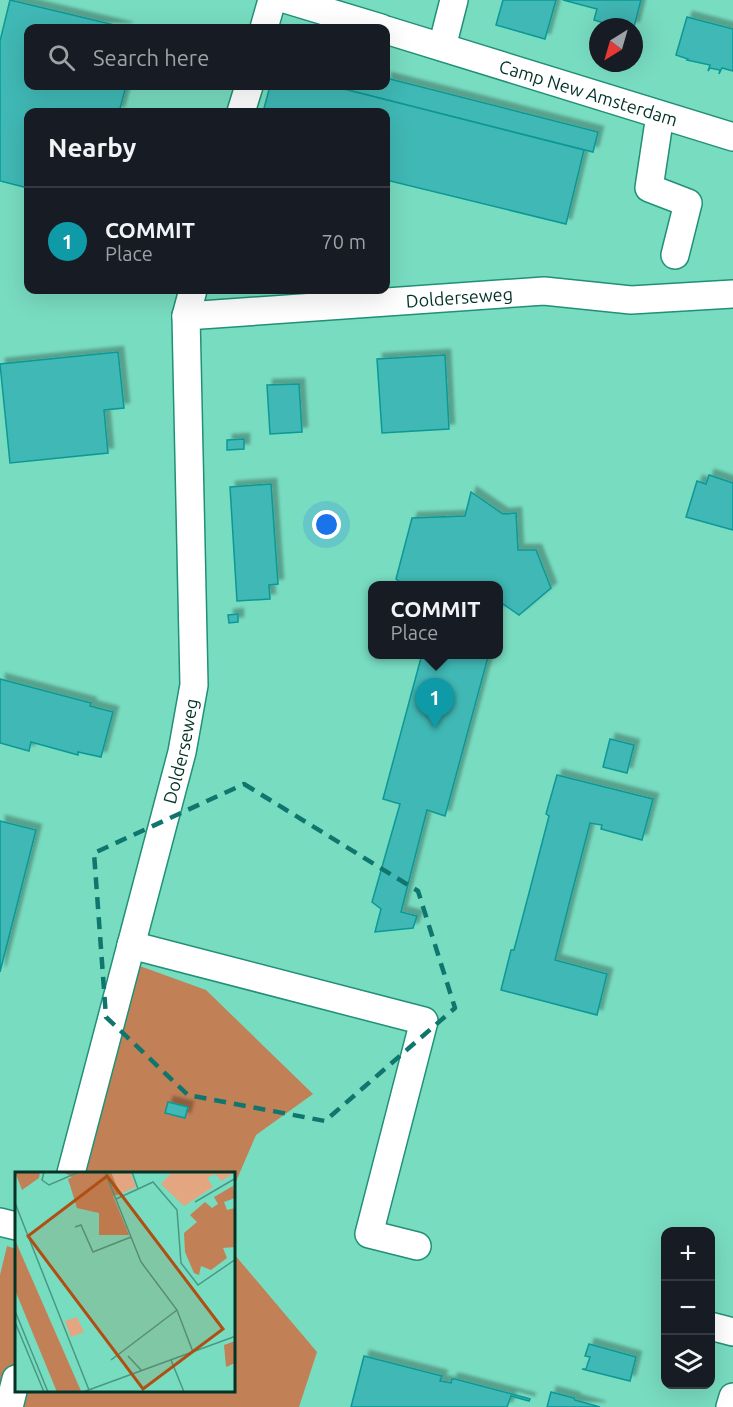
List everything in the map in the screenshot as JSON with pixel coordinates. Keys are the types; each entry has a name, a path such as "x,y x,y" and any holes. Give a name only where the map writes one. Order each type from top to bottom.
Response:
{"lane":[{"path":"265,24 272,0"},
{"path":"288,0 368,24"},
{"path":"442,47 454,0"},
{"name":"Camp New Amsterdam","path":"390,31 733,137"},
{"path":"242,108 248,90"},
{"path":"660,115 649,188 688,203 675,255"},
{"name":"Dolderseweg","path":"186,316 544,291 631,300 733,294"},
{"name":"Dolderseweg","path":"71,1172 182,752 194,685 186,316 192,294"},
{"path":"131,945 424,1021 369,1234 417,1246"},
{"path":"0,1222 15,1226"},
{"path":"715,1327 733,1332"},
{"path":"9,1407 15,1383"},
{"path":"730,1407 733,1397"}],"highlighted area":[{"path":"244,784 418,891 455,1008 325,1121 188,1095 106,1017 94,853"}],"shaded area":[{"path":"137,965 206,990 313,1094 256,1135 236,1181 236,1172 82,1172"},
{"path":"7,1246 15,1249 15,1392 236,1392 236,1256 317,1352 299,1407 0,1407 0,1275"}],"building":[{"path":"10,0 110,24 24,24 24,90 125,90 120,108 24,108 24,187 0,181 0,41"},
{"path":"503,0 556,0 545,39 496,25"},
{"path":"563,0 641,0 636,18 595,18 597,9"},
{"path":"687,17 733,29 733,71 722,68 719,74 720,70 710,68 708,71 710,65 676,55"},
{"path":"390,79 598,132 593,152 348,90 390,90"},
{"path":"269,90 348,90 584,150 566,224 390,181 390,108 264,108"},
{"path":"118,352 124,408 104,410 108,453 10,463 0,364"},
{"path":"445,355 449,429 382,433 377,359"},
{"path":"299,384 302,432 270,434 267,385"},
{"path":"244,439 244,449 227,450 227,440"},
{"path":"709,475 733,483 733,530 686,517 697,481 706,484"},
{"path":"271,484 278,584 269,585 270,599 237,601 230,487"},
{"path":"471,492 503,514 516,513 518,550 536,550 551,588 519,615 503,604 503,581 399,581 396,579 412,518 465,516"},
{"path":"238,614 238,622 229,623 228,615"},
{"path":"421,659 487,659 445,816 427,810 401,912 417,916 413,928 375,932 381,909 372,902 400,804 383,799"},
{"path":"0,679 91,703 90,706 113,712 101,757 78,752 78,755 31,742 29,751 0,743"},
{"path":"610,739 634,745 627,773 603,767"},
{"path":"557,775 653,799 642,840 601,829 602,825 590,823 569,904 555,960 607,974 597,1015 501,990 529,893"},
{"path":"0,821 36,830 0,972"},
{"path":"168,1102 188,1107 185,1118 165,1113"},
{"path":"589,1344 636,1357 630,1381 582,1369 586,1369 590,1357 585,1356"},
{"path":"364,1356 442,1376 440,1381 451,1383 452,1379 455,1379 530,1399 529,1401 511,1396 507,1407 351,1407"},
{"path":"551,1392 574,1398 600,1407 547,1407"}],"place":[{"name":"COMMIT","path":"435,728"}]}
